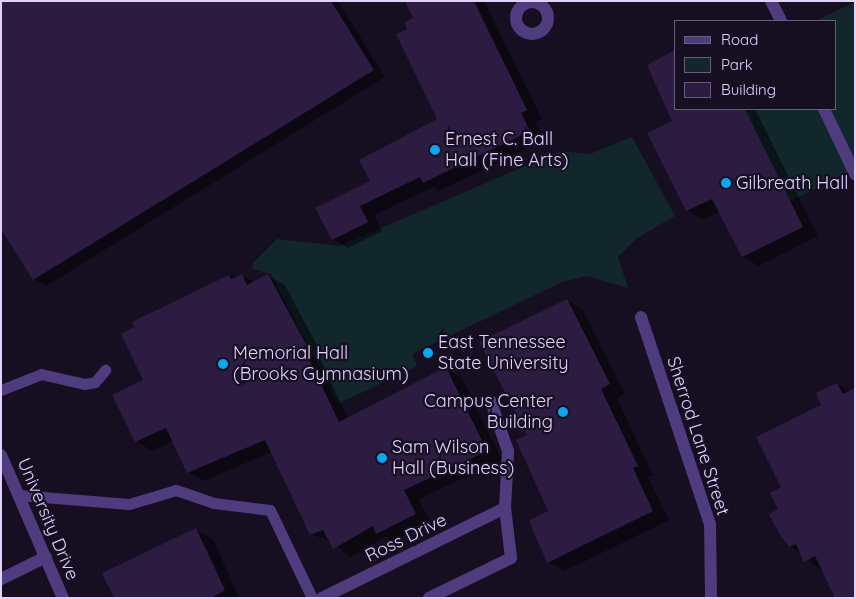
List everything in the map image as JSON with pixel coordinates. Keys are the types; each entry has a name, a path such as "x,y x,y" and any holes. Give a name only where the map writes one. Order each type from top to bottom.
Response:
{"street":[{"path":"771,1 780,20"},
{"path":"520,3 541,5 546,24 530,34 518,26 520,3"},
{"path":"824,110 855,174"},
{"name":"Sherrod Lane Street","path":"640,316 710,524 712,598"},
{"path":"429,598 511,558 505,508 508,451 491,402"},
{"name":"University Drive","path":"1,455 63,598"},
{"name":"Ross Drive","path":"322,598 505,508"},
{"path":"1,579 46,557"}],"lane":[{"path":"1,390 42,374 62,375 84,384 95,382 105,370"},
{"path":"19,495 129,504 176,490 214,503 270,510 312,598"}],"green space":[{"path":"855,2 855,169 790,201 744,110 836,110 836,20 817,20"},
{"path":"632,137 675,216 637,238 618,257 628,288 587,276 562,282 412,354 417,366 338,404 271,274 253,269 253,263 277,239 340,246 560,151 590,154"}],"building":[{"path":"1,1 331,1 374,70 33,280 1,229"},
{"path":"405,1 474,1 527,110 521,113 530,131 423,183 420,177 360,206 368,222 332,240 315,208 370,181 359,160 437,119 396,34 407,29 404,22 413,18"},
{"name":"Gilbreath Hall","path":"674,51 674,110 745,110 803,227 742,257 712,199 686,211 647,133 672,121 647,65"},
{"path":"242,274 247,285 268,274 307,346 303,347 339,422 446,367 487,451 404,490 416,514 376,534 373,526 333,549 323,530 310,535 265,440 187,473 166,428 135,442 112,395 143,380 121,334 134,327 132,322 229,275 231,279"},
{"name":"Campus Center Building","path":"567,299 610,384 601,389 638,466 633,468 653,511 547,563 529,521 548,511 516,440 527,435 479,342"},
{"path":"837,383 843,394 855,388 855,598 835,598 815,556 804,562 796,544 789,547 779,533 769,514 778,509 770,493 781,487 756,437 821,405 816,393"},
{"path":"196,528 225,590 211,598 114,598 102,573"}],"place":[{"name":"Ernest C. Ball Hall (Fine Arts)","path":"435,150"},
{"name":"Gilbreath Hall","path":"726,183"},
{"name":"East Tennessee State University","path":"428,353"},
{"name":"Memorial Hall (Brooks Gymnasium)","path":"223,364"},
{"name":"Campus Center Building","path":"563,412"},
{"name":"Sam Wilson Hall (Business)","path":"382,458"}]}
